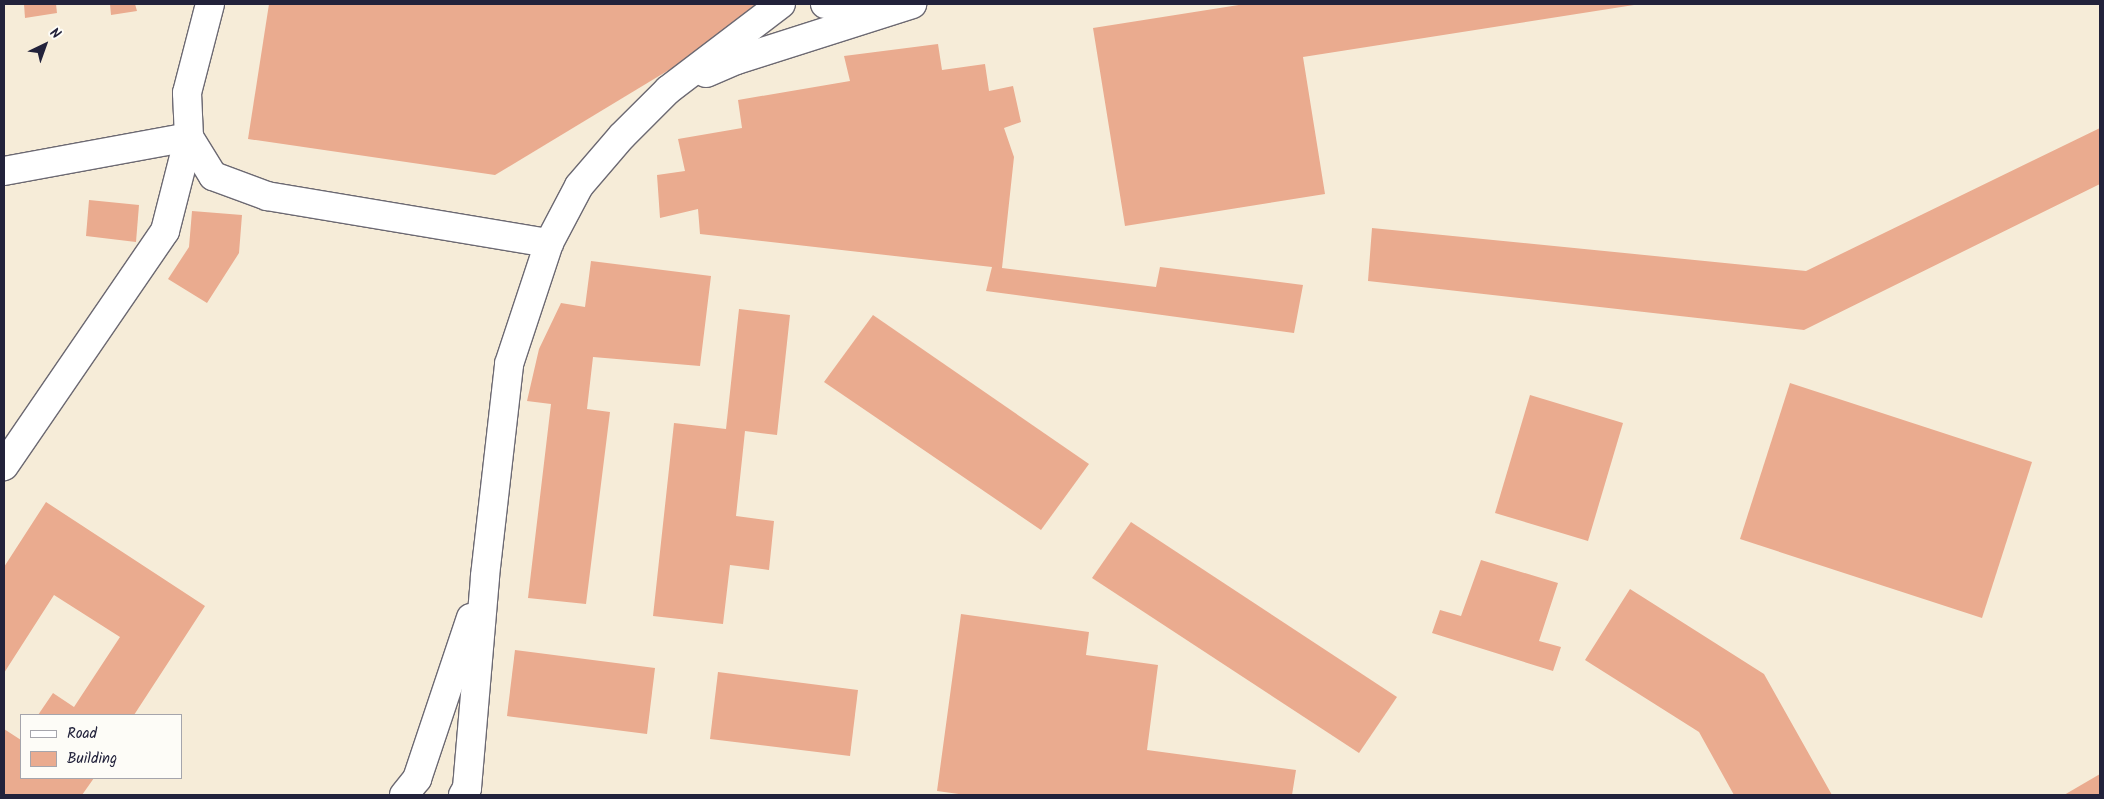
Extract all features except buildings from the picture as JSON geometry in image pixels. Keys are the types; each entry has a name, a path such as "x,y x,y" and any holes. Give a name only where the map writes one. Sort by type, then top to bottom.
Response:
{"street":[{"path":"4,466 165,232 189,137 187,93 210,4"},
{"path":"465,793 485,576 509,364 549,243 579,186 668,90 781,4"},
{"path":"825,4 850,8 883,4"},
{"path":"668,90 737,60 912,4"},
{"path":"4,171 189,137"},
{"path":"189,137 213,176 267,196 549,243"},
{"path":"404,795 417,779 485,576"}]}
